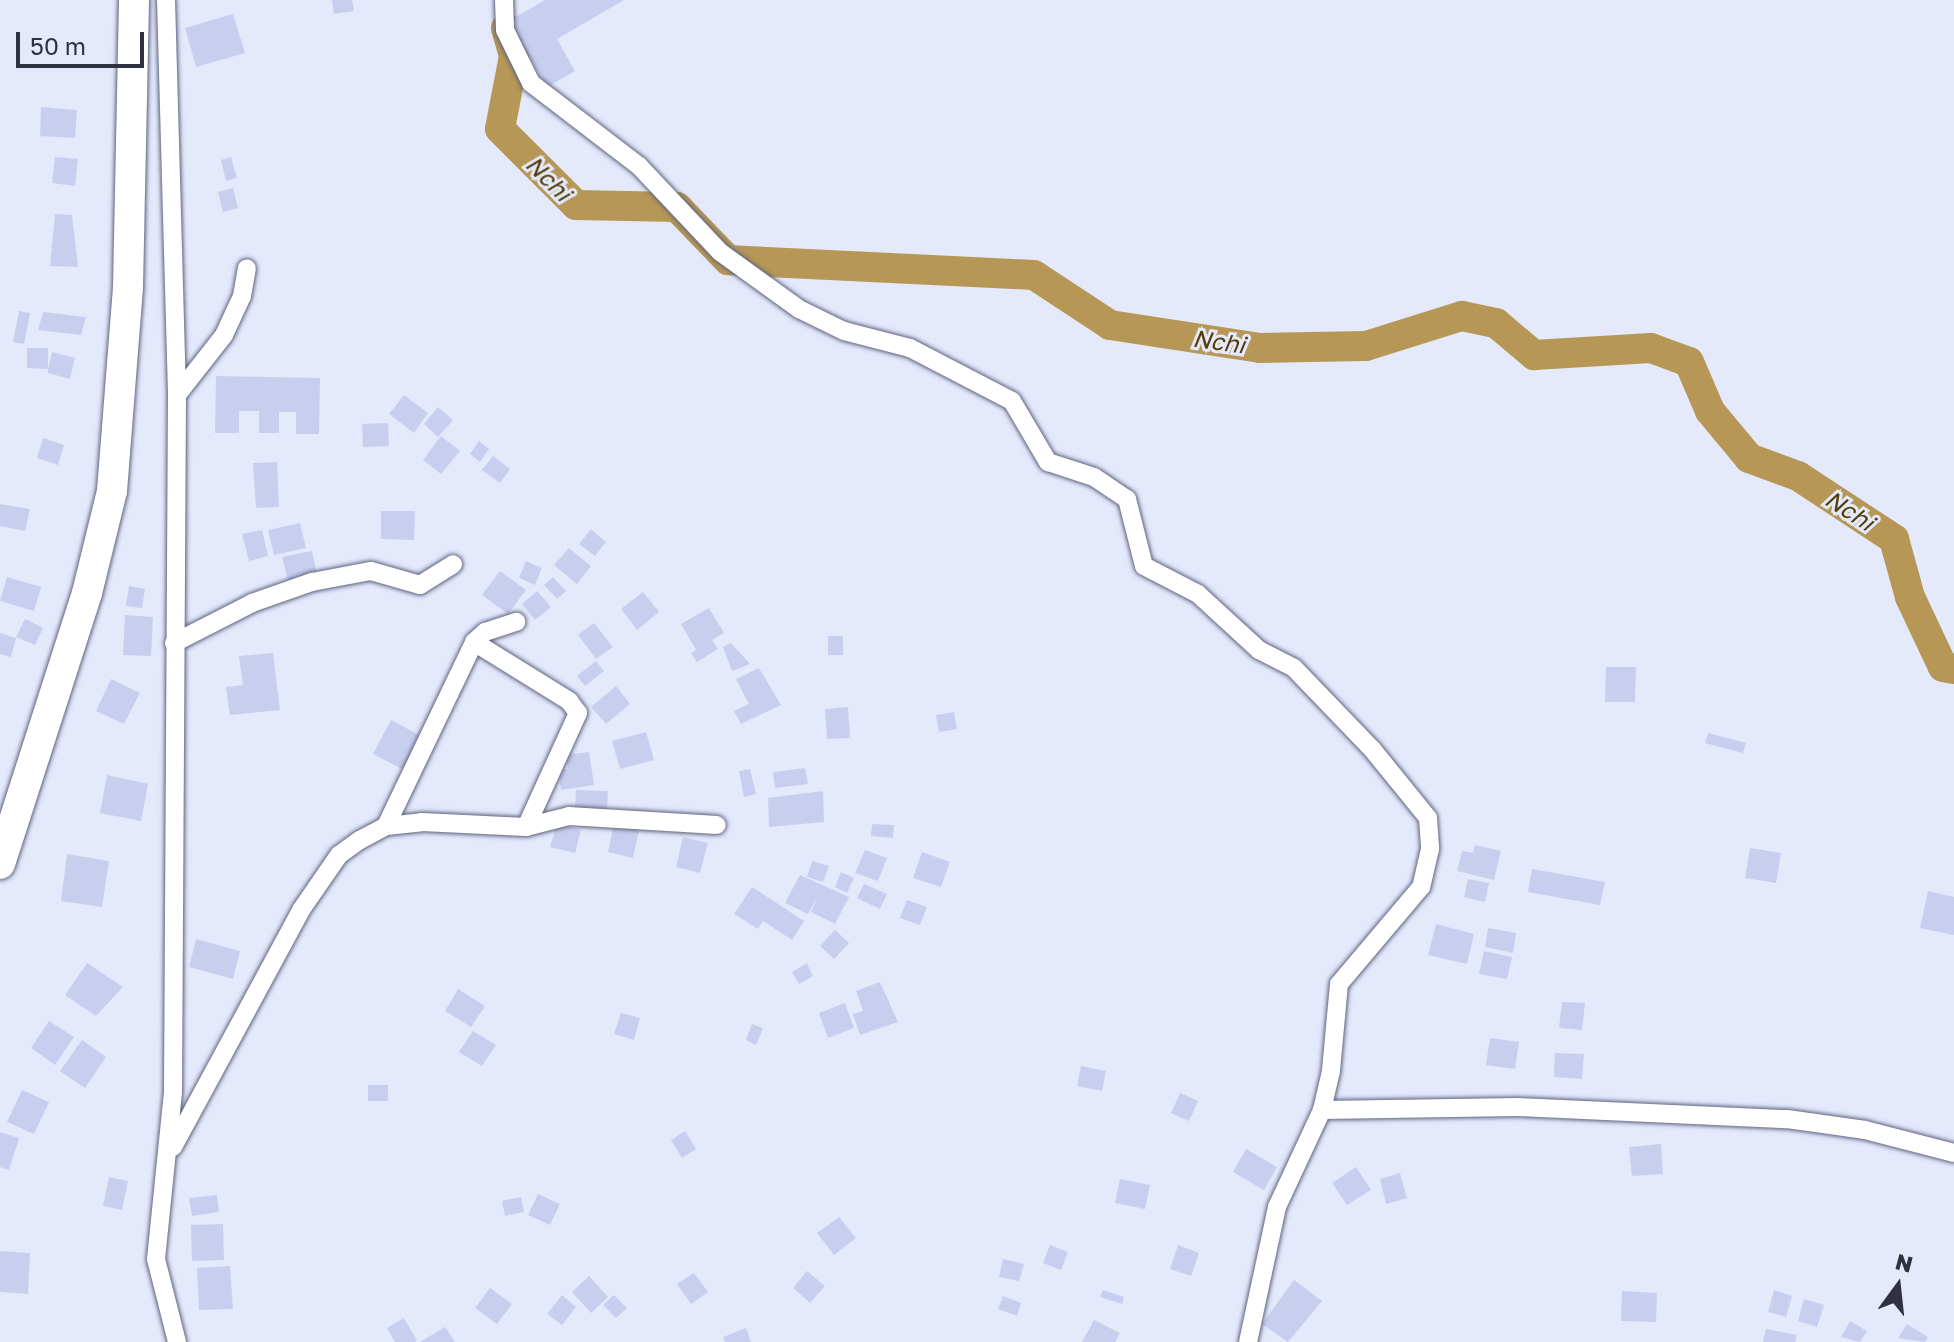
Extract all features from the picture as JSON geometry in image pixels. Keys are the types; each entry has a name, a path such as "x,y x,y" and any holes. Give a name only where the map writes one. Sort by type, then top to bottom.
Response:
{"highway":[{"path":"0,864 87,593 112,491 127,302 134,0"}],"street":[{"path":"166,0 171,33 177,395 169,1153 158,1201 156,1259 177,1342"},
{"path":"171,33 175,0"},
{"path":"504,0 505,30 531,83 639,166 720,252 799,309 844,331 910,348 1012,401 1048,462 1094,477 1127,499 1144,566 1210,602 1259,650 1294,668 1415,800 1431,829 1428,868 1409,905 1339,984 1331,1071 1322,1110 1277,1207 1248,1342"},
{"path":"177,395 224,335 242,296 247,268"},
{"path":"174,643 252,603 312,582 371,571 420,585 453,564"},
{"path":"386,826 474,642 485,632 516,622"},
{"path":"474,642 569,701 578,713 526,827"},
{"path":"169,1153 322,877 339,855 386,826 452,822 526,827 569,816 717,825"},
{"path":"1322,1110 1518,1107 1787,1119 1865,1130 1954,1153"}],"building":[{"path":"332,0 352,0 354,11 334,14"},
{"path":"545,0 624,0 557,39 575,71 547,87 509,21"},
{"path":"233,14 245,53 196,67 185,28"},
{"path":"41,107 77,110 75,138 40,136"},
{"path":"55,157 78,159 75,186 52,183"},
{"path":"231,157 237,178 226,181 221,160"},
{"path":"233,188 238,208 223,212 218,192"},
{"path":"55,214 72,215 78,267 50,266"},
{"path":"19,311 30,313 24,344 13,342"},
{"path":"43,312 86,317 81,335 38,330"},
{"path":"27,348 48,348 48,369 27,368"},
{"path":"52,352 75,358 70,379 48,373"},
{"path":"216,376 320,378 319,434 296,434 296,412 279,412 279,433 259,433 259,411 239,411 239,433 215,433"},
{"path":"404,395 428,413 414,433 389,414"},
{"path":"438,407 453,420 438,437 424,424"},
{"path":"388,423 389,446 363,447 362,424"},
{"path":"441,436 460,451 441,474 423,460"},
{"path":"43,438 64,445 58,465 37,458"},
{"path":"479,441 489,449 480,462 470,454"},
{"path":"493,456 510,469 500,483 482,470"},
{"path":"277,462 279,507 256,508 253,463"},
{"path":"0,504 30,509 25,531 0,526"},
{"path":"381,511 415,511 414,540 381,539"},
{"path":"300,523 306,548 274,555 268,530"},
{"path":"591,529 606,542 595,556 579,544"},
{"path":"262,530 268,556 249,561 242,534"},
{"path":"569,548 591,566 577,584 554,565"},
{"path":"312,551 317,574 288,580 282,557"},
{"path":"526,561 542,568 535,585 519,578"},
{"path":"500,571 526,590 508,614 482,595"},
{"path":"7,577 41,587 34,611 0,601"},
{"path":"553,577 566,591 557,599 544,585"},
{"path":"129,586 145,589 142,608 126,606"},
{"path":"537,591 551,607 535,620 522,604"},
{"path":"643,592 659,612 637,630 621,609"},
{"path":"709,608 724,633 712,640 718,649 697,662 691,653 696,650 681,624"},
{"path":"125,615 153,617 151,656 123,655"},
{"path":"25,619 43,628 35,645 16,637"},
{"path":"594,623 613,647 596,659 578,635"},
{"path":"0,633 16,638 11,657 0,654"},
{"path":"828,636 843,636 843,655 828,655"},
{"path":"731,643 750,664 732,671 723,647"},
{"path":"273,653 280,710 230,715 226,687 243,685 239,656"},
{"path":"596,661 604,671 585,686 577,676"},
{"path":"1606,667 1636,667 1635,702 1605,702"},
{"path":"759,668 781,705 741,724 734,711 749,704 736,679"},
{"path":"111,679 140,693 124,724 96,711"},
{"path":"616,686 630,704 606,724 591,707"},
{"path":"848,707 850,738 827,739 825,709"},
{"path":"954,712 957,729 939,732 936,715"},
{"path":"391,720 423,737 406,771 373,754"},
{"path":"646,732 654,760 620,769 612,741"},
{"path":"1708,733 1746,743 1743,753 1705,743"},
{"path":"589,752 594,785 561,790 558,770 568,769 566,755"},
{"path":"805,768 808,784 775,788 773,772"},
{"path":"750,769 756,794 744,797 739,771"},
{"path":"107,775 148,784 141,821 100,813"},
{"path":"576,790 608,791 607,813 575,812"},
{"path":"823,791 824,822 769,827 768,798"},
{"path":"557,824 581,830 575,853 550,847"},
{"path":"614,824 639,830 633,858 608,852"},
{"path":"872,824 894,825 893,838 871,836"},
{"path":"683,837 708,843 700,873 676,867"},
{"path":"1475,845 1501,851 1494,880 1457,871 1462,851 1473,853"},
{"path":"1750,848 1781,853 1776,883 1745,878"},
{"path":"865,850 887,858 878,881 855,873"},
{"path":"922,852 950,862 941,887 913,878"},
{"path":"67,854 109,861 102,907 61,901"},
{"path":"812,861 829,866 823,882 807,877"},
{"path":"1532,869 1605,882 1600,905 1528,892"},
{"path":"841,872 854,878 847,893 835,887"},
{"path":"800,875 849,897 835,924 811,912 817,898 808,914 785,903"},
{"path":"1468,879 1489,883 1485,902 1464,897"},
{"path":"864,884 887,894 880,909 857,898"},
{"path":"752,887 804,921 792,940 763,921 758,929 734,914"},
{"path":"1928,891 1954,897 1954,935 1920,928"},
{"path":"907,900 927,907 920,925 900,918"},
{"path":"1436,924 1474,934 1467,964 1428,955"},
{"path":"1488,928 1516,933 1513,953 1485,947"},
{"path":"835,930 849,943 834,959 820,946"},
{"path":"196,939 240,951 233,979 189,967"},
{"path":"1484,951 1512,957 1507,979 1479,974"},
{"path":"87,963 123,987 96,1016 65,995"},
{"path":"807,963 813,976 799,984 792,972"},
{"path":"880,982 898,1022 860,1035 853,1014 863,1011 856,991"},
{"path":"458,989 485,1006 471,1027 445,1011"},
{"path":"1562,1002 1585,1003 1582,1030 1559,1028"},
{"path":"845,1003 854,1028 828,1038 819,1013"},
{"path":"621,1013 640,1018 634,1040 614,1034"},
{"path":"49,1021 74,1037 55,1065 31,1048"},
{"path":"752,1024 763,1028 756,1045 746,1040"},
{"path":"473,1031 496,1045 482,1066 459,1052"},
{"path":"1490,1038 1519,1042 1515,1069 1486,1065"},
{"path":"82,1040 106,1057 85,1088 60,1071"},
{"path":"1555,1053 1584,1054 1582,1079 1554,1077"},
{"path":"1081,1066 1106,1071 1102,1091 1077,1086"},
{"path":"368,1085 388,1085 388,1101 368,1101"},
{"path":"22,1090 49,1102 34,1134 7,1122"},
{"path":"1180,1093 1198,1101 1189,1121 1171,1113"},
{"path":"685,1131 696,1149 682,1158 671,1140"},
{"path":"0,1132 19,1138 9,1170 0,1167"},
{"path":"1661,1144 1663,1174 1632,1176 1629,1147"},
{"path":"1246,1149 1277,1167 1264,1190 1233,1172"},
{"path":"1356,1167 1371,1190 1347,1205 1332,1183"},
{"path":"1400,1173 1407,1198 1386,1204 1380,1179"},
{"path":"109,1177 128,1181 122,1210 103,1206"},
{"path":"1120,1179 1150,1185 1145,1209 1115,1203"},
{"path":"538,1194 560,1204 550,1225 528,1215"},
{"path":"217,1195 219,1212 192,1216 189,1198"},
{"path":"521,1197 524,1212 505,1216 502,1201"},
{"path":"839,1217 856,1238 834,1255 817,1233"},
{"path":"223,1224 224,1260 192,1261 191,1225"},
{"path":"1050,1245 1068,1252 1061,1270 1043,1263"},
{"path":"1178,1245 1199,1253 1191,1276 1170,1269"},
{"path":"0,1251 30,1253 28,1294 0,1292"},
{"path":"1003,1259 1024,1264 1019,1281 999,1277"},
{"path":"230,1266 233,1309 199,1310 197,1268"},
{"path":"807,1271 825,1286 810,1303 793,1288"},
{"path":"694,1273 708,1292 691,1304 677,1284"},
{"path":"589,1276 608,1297 591,1313 572,1292"},
{"path":"1294,1280 1322,1301 1288,1342 1262,1324"},
{"path":"490,1288 512,1304 497,1324 475,1308"},
{"path":"1103,1290 1124,1297 1122,1304 1100,1297"},
{"path":"1774,1290 1792,1296 1786,1317 1768,1312"},
{"path":"1622,1291 1657,1293 1656,1322 1621,1321"},
{"path":"562,1295 576,1307 562,1325 547,1314"},
{"path":"614,1295 627,1308 616,1318 603,1305"},
{"path":"1003,1296 1021,1303 1017,1316 998,1309"},
{"path":"1804,1299 1824,1305 1817,1327 1798,1321"},
{"path":"404,1318 417,1341 395,1342 387,1328"},
{"path":"1094,1320 1120,1333 1115,1342 1082,1342"},
{"path":"1850,1321 1867,1331 1860,1342 1841,1337"},
{"path":"1907,1324 1928,1337 1925,1342 1898,1338"},
{"path":"445,1327 455,1342 420,1342"},
{"path":"746,1328 751,1342 725,1342 723,1337"},
{"path":"1766,1329 1797,1335 1795,1342 1763,1342"}],"waterway":[{"name":"Nchi","path":"506,28 514,56 500,129 576,205 677,207 728,260 1034,275 1110,325 1260,348 1366,346 1462,316 1496,323 1534,355 1651,348 1689,362 1710,411 1749,458 1798,476 1894,539 1910,597 1943,667 1954,669"}]}
